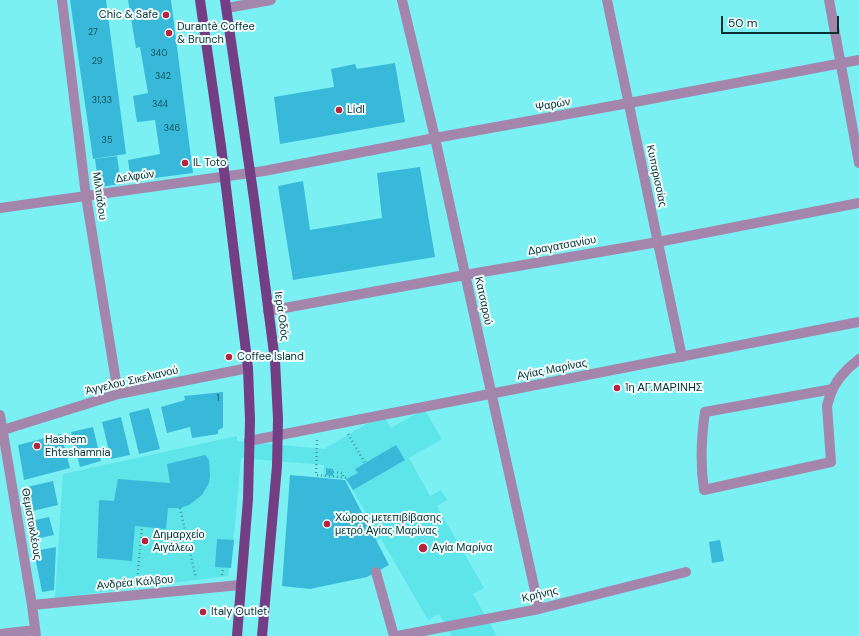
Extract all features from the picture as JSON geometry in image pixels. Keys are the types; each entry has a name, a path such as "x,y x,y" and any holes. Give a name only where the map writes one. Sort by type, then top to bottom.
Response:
{"main road":[{"path":"200,0 225,177 248,368 250,407 247,506 237,636"},
{"name":"Ιερά Οδός","path":"226,4 275,361 278,435 277,466 262,636"}],"street":[{"name":"Μιλτιάδου","path":"62,0 86,196 118,394"},
{"path":"226,4 271,0"},
{"name":"Κατσαρού","path":"402,0 435,138 539,609"},
{"name":"Κυπαρισσίας","path":"607,0 682,357"},
{"path":"829,0 859,163"},
{"name":"Ψαρών","path":"250,173 435,138 629,104 859,60"},
{"name":"Δελφών","path":"0,208 250,173"},
{"name":"Δραγατσανίου","path":"268,311 658,242 859,203"},
{"name":"Αγίας Μαρίνας","path":"249,441 859,322"},
{"path":"833,389 705,412 701,452 704,490 831,462 827,406 833,389 844,372 859,359"},
{"name":"Άγγελου Σικελιανού","path":"1,430 118,394 248,368"},
{"name":"Θεμιστοκλέους","path":"0,415 1,430 36,633"},
{"path":"376,572 394,636"},
{"name":"Κρήνης","path":"397,636 539,609 686,572"},
{"name":"Ανδρέα Κάλβου","path":"32,605 240,585"},
{"path":"0,634 36,633"}],"path":[{"path":"342,423 365,463"},
{"path":"318,427 316,476 348,478"},
{"path":"329,472 343,473 343,478"},
{"path":"180,508 199,589"},
{"path":"136,595 142,527"}],"shaded area":[{"path":"424,409 442,439 409,458 430,496 441,490 447,500 437,506 484,588 473,594 497,636 452,636 439,614 428,620 381,539 371,544 365,534 375,528 346,479 323,477 324,465 241,458 231,568 229,568 228,576 55,598 63,474 237,436 237,441 324,449 383,414 391,428"}],"building":[{"path":"70,0 106,0 126,154 93,159"},
{"path":"128,0 171,0 193,173 131,181 128,160 160,154 155,120 137,122 133,96 148,93 140,47 136,48"},
{"name":"Lidl","path":"395,63 405,122 280,144 274,97 334,87 331,69 355,64 357,69"},
{"path":"117,156 121,184 99,187 95,159"},
{"path":"420,167 435,257 293,280 278,186 303,181 310,230 382,218 377,173"},
{"path":"223,392 223,428 218,430 218,434 192,438 190,427 167,433 161,407 185,400 184,396"},
{"path":"149,408 160,449 139,454 129,413"},
{"path":"121,417 130,455 111,459 102,422"},
{"path":"93,427 101,461 80,467 71,432"},
{"path":"61,434 70,468 24,480 18,445"},
{"path":"396,445 405,460 353,490 346,479 358,473 355,469"},
{"path":"205,455 209,460 210,476 209,483 202,495 189,505 180,508 168,508 166,529 135,526 132,561 97,558 99,500 114,501 118,479 170,483 167,464"},
{"path":"326,468 333,469 333,476 326,475"},
{"name":"Χώρος μετεπιβίβασης μετρό Αγίας Μαρίνας","path":"290,475 345,480 389,565 367,577 310,589 282,586"},
{"path":"53,481 58,505 28,512 23,488"},
{"path":"49,517 54,535 35,539 31,521"},
{"path":"217,539 234,540 231,568 215,567"},
{"path":"720,540 724,561 712,563 709,542"},
{"path":"56,547 54,590 42,592 34,551"}],"place":[{"name":"Chic & Safe","path":"166,15"},
{"name":"Durantè Coffee & Brunch","path":"169,33"},
{"name":"Lidl","path":"339,110"},
{"name":"IL Toto","path":"185,163"},
{"name":"Coffee Island","path":"229,357"},
{"name":"1η ΑΓ.ΜΑΡΙΝΗΣ","path":"617,388"},
{"name":"Hashem Ehteshamnia","path":"37,446"},
{"name":"Χώρος μετεπιβίβασης μετρό Αγίας Μαρίνας","path":"327,524"},
{"name":"Δημαρχείο Αιγάλεω","path":"145,541"},
{"name":"Αγία Μαρίνα","path":"423,548"},
{"name":"Italy Outlet","path":"203,612"}]}
